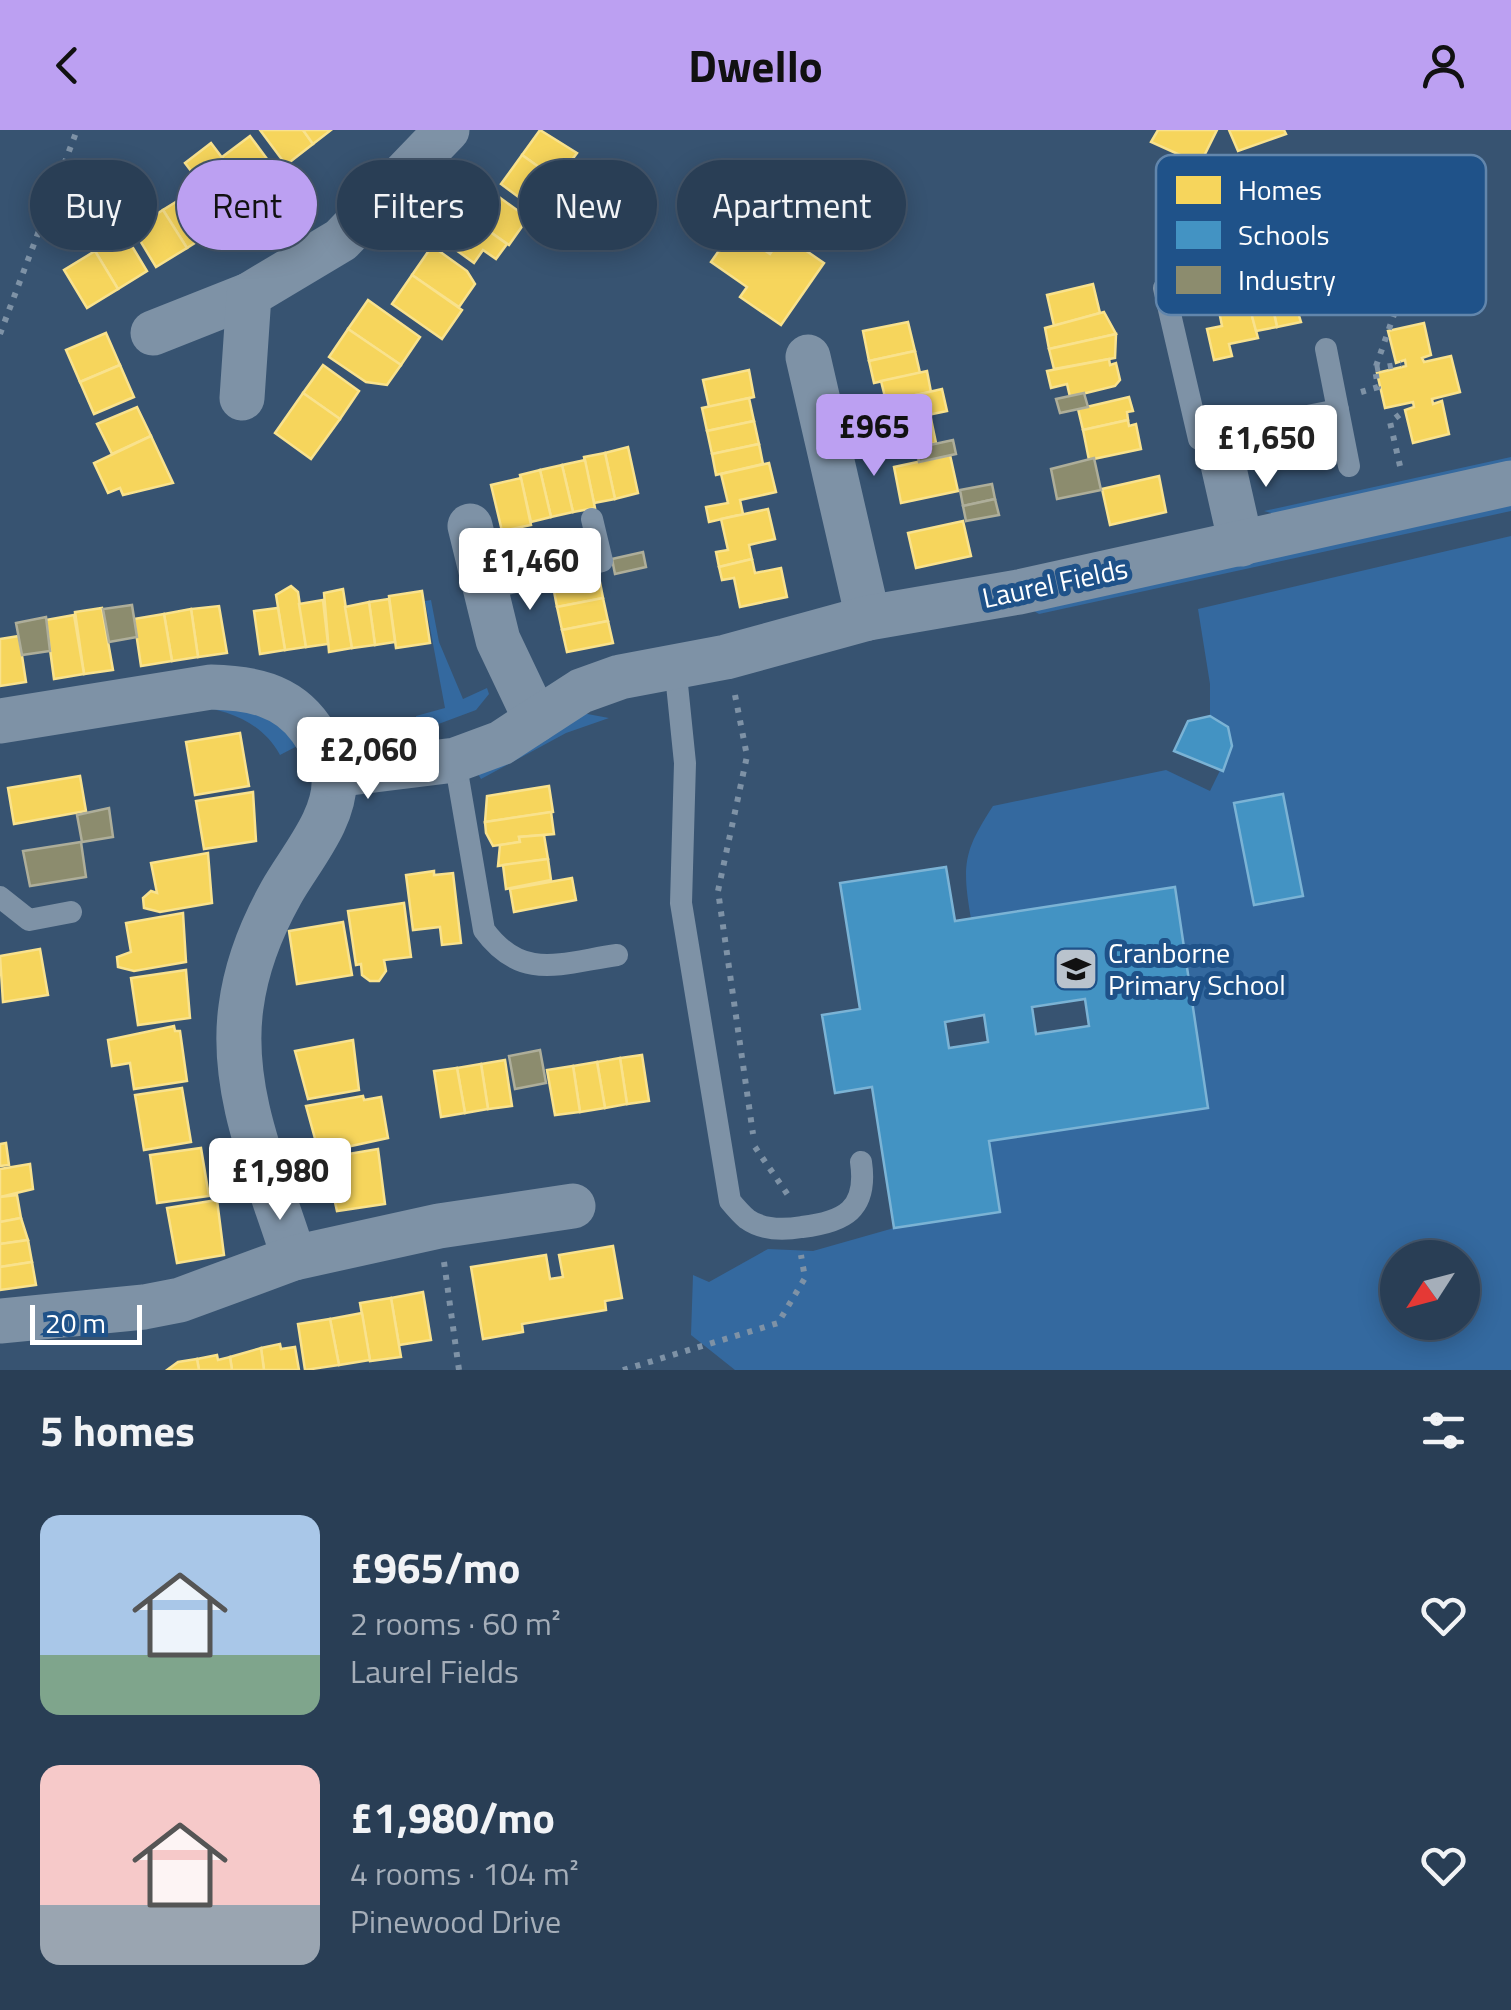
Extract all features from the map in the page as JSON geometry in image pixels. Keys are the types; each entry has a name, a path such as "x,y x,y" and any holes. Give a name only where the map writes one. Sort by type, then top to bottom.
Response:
{"street":[{"path":"153,334 249,295 341,240 447,130"},
{"path":"242,398 249,295"},
{"path":"808,357 868,618"},
{"path":"1220,451 1240,544"},
{"name":"Laurel Fields","path":"334,775 455,760 500,743 581,692 675,665 726,657 868,618 1019,592 1511,483"},
{"path":"470,526 498,640 536,720"},
{"path":"0,721 211,687 247,688 269,694 305,721 334,775 330,806 262,934 241,1006 238,1051 244,1096 294,1258"},
{"path":"0,1321 180,1300 294,1258 439,1226 573,1206"}],"lane":[{"path":"1170,315 1199,439 1220,451 1256,440 1277,422 1337,404"},
{"path":"1326,348 1350,466"},
{"path":"486,589 602,561 592,519"},
{"path":"675,665 685,763 681,903 730,1201 749,1221 778,1230 836,1222 856,1205 864,1184 861,1162"},
{"path":"455,760 484,930 496,946 533,967 617,954"},
{"path":"0,897 29,920 71,912"}],"path":[{"path":"0,334 77,130"},
{"path":"1337,404 1378,387 1375,369 1394,315"},
{"path":"1375,369 1401,364"},
{"path":"1402,477 1390,422 1403,412"},
{"path":"439,1226 460,1370"}],"shaded area":[{"path":"1511,457 1511,464 1275,514 1264,511"},
{"path":"1511,502 1511,511 1039,614 1034,611"},
{"path":"1511,536 1511,1370 735,1370 691,1335 693,1275 709,1282 768,1249 813,1251 894,1228 989,1141 1208,1107 1174,888 971,919 966,872 970,848 993,806 1166,770 1210,791 1232,746 1228,727 1210,716 1210,684 1198,609","holes":["1282,794 1302,896 1254,905 1234,803"]},
{"path":"431,600 439,642 463,699 487,688 489,694 476,710 417,732 416,716 445,708 425,601"},
{"path":"255,704 303,743 280,755 254,726 193,705"},
{"path":"582,713 609,718 566,733 481,779 478,774"}],"building: Homes":[{"path":"260,130 303,130 313,144 292,160 282,160"},
{"path":"303,130 331,130 313,144"},
{"path":"540,130 577,153 572,160 529,160 522,155"},
{"path":"1158,130 1217,130 1204,155 1180,155 1151,142"},
{"path":"1229,130 1284,130 1286,134 1238,151"},
{"path":"250,136 268,160 224,160 222,157"},
{"path":"211,143 224,160 189,160"},
{"path":"522,155 529,160 519,160 519,197 501,184"},
{"path":"499,197 519,211 519,231 509,245 499,238"},
{"path":"177,201 177,232 163,210"},
{"path":"163,210 177,232 177,250 184,250 156,267 146,250 157,250 157,214"},
{"path":"499,238 507,244 496,259 483,250 499,250"},
{"path":"134,250 147,271 118,289 95,251"},
{"path":"429,250 438,250 467,271 475,284 459,307 412,275"},
{"path":"456,250 483,250 474,263"},
{"path":"719,250 764,250 770,254 773,250 805,250 824,263 781,325 740,297 747,287 711,262"},
{"path":"95,251 118,289 87,308 64,270"},
{"path":"412,275 462,310 442,339 392,304"},
{"path":"1093,284 1100,313 1054,326 1047,295"},
{"path":"368,300 420,337 401,365 348,329"},
{"path":"1104,312 1116,334 1049,349 1045,328"},
{"path":"1220,315 1252,315 1258,338 1229,344 1232,356 1214,360 1207,329 1222,326"},
{"path":"1252,315 1274,315 1277,327 1256,331"},
{"path":"1275,315 1299,315 1301,322 1277,327"},
{"path":"908,322 915,351 869,361 863,331"},
{"path":"1424,323 1431,355 1422,358 1424,362 1451,356 1460,392 1432,399 1433,404 1442,401 1449,434 1413,443 1405,410 1414,407 1413,402 1385,408 1377,373 1406,366 1405,360 1396,363 1388,331"},
{"path":"348,329 401,365 387,385 366,382 329,357"},
{"path":"106,333 120,365 80,382 66,350"},
{"path":"1116,334 1115,358 1054,369 1049,349"},
{"path":"915,351 920,373 874,383 869,361"},
{"path":"1109,359 1110,365 1116,363 1120,380 1115,386 1070,397 1067,384 1051,388 1047,371"},
{"path":"120,365 134,397 94,414 80,382"},
{"path":"323,365 359,391 340,419 303,393"},
{"path":"749,370 754,397 709,407 703,380"},
{"path":"927,371 931,392 886,401 881,381"},
{"path":"942,389 947,411 884,424 880,403"},
{"path":"303,393 340,419 311,459 275,433"},
{"path":"1129,397 1133,411 1127,412 1128,420 1083,430 1078,409"},
{"path":"749,398 754,421 707,431 702,408"},
{"path":"137,407 151,436 112,454 97,424"},
{"path":"930,414 936,443 891,453 884,424"},
{"path":"1128,420 1129,426 1136,424 1141,449 1089,460 1083,430"},
{"path":"754,421 759,444 712,454 707,431"},
{"path":"151,436 173,483 123,495 120,488 108,493 94,463"},
{"path":"759,444 763,464 716,475 712,454"},
{"path":"628,447 638,493 615,499 605,453"},
{"path":"605,453 615,499 594,503 584,457"},
{"path":"950,455 958,491 901,503 894,467"},
{"path":"585,460 595,508 573,512 562,465"},
{"path":"769,463 776,492 740,500 743,514 709,522 706,507 728,503 721,474"},
{"path":"562,465 573,512 551,517 540,470"},
{"path":"540,470 551,517 531,522 520,475"},
{"path":"1159,476 1166,512 1110,525 1102,489"},
{"path":"521,478 531,525 502,531 491,485"},
{"path":"768,509 775,539 749,545 752,559 719,567 716,552 728,550 721,519"},
{"path":"963,521 971,556 916,568 908,533"},
{"path":"752,559 755,573 781,568 787,597 740,607 734,578 722,580 719,567"},
{"path":"599,577 603,598 557,607 553,586"},
{"path":"291,586 298,592 306,647 285,650 276,595"},
{"path":"343,589 352,648 329,652 324,593"},
{"path":"422,591 430,643 396,648 389,596"},
{"path":"603,598 608,621 562,630 557,607"},
{"path":"389,599 395,642 375,645 369,602"},
{"path":"323,600 328,644 306,647 299,604"},
{"path":"369,602 375,645 352,648 345,607"},
{"path":"219,606 227,653 198,657 191,609"},
{"path":"102,608 113,670 84,674 75,612"},
{"path":"278,608 285,650 260,654 254,611"},
{"path":"191,609 198,657 172,661 164,614"},
{"path":"164,614 172,661 141,666 134,619"},
{"path":"74,615 84,674 54,679 46,620"},
{"path":"608,621 613,643 567,652 562,630"},
{"path":"19,636 26,682 0,686 0,639"},
{"path":"240,733 249,786 195,795 186,742"},
{"path":"80,776 86,811 14,824 8,788"},
{"path":"549,786 553,812 485,822 487,796"},
{"path":"253,792 256,841 204,849 196,801"},
{"path":"551,812 554,834 519,837 520,842 493,846 486,833 485,822"},
{"path":"544,835 548,859 498,866 500,845 520,842 519,837"},
{"path":"208,853 212,903 160,912 144,908 143,898 151,891 157,893 151,863"},
{"path":"548,859 551,880 506,889 503,865"},
{"path":"434,871 434,875 453,873 461,943 442,945 440,927 413,930 406,875"},
{"path":"572,878 576,900 514,912 510,889"},
{"path":"404,903 411,957 384,960 386,971 379,981 370,981 362,975 361,964 356,965 348,911"},
{"path":"183,913 186,962 134,971 118,967 117,957 131,952 126,923"},
{"path":"343,922 352,975 297,984 289,931"},
{"path":"40,949 48,995 3,1002 0,956"},
{"path":"186,970 190,1018 138,1025 131,978"},
{"path":"174,1026 175,1031 180,1031 187,1081 134,1089 130,1063 112,1066 108,1040"},
{"path":"353,1040 359,1090 308,1099 295,1051"},
{"path":"642,1055 649,1101 627,1104 620,1058"},
{"path":"620,1058 627,1104 605,1108 597,1062"},
{"path":"505,1060 512,1106 488,1109 481,1064"},
{"path":"597,1062 605,1108 580,1112 573,1066"},
{"path":"481,1064 488,1109 465,1113 457,1068"},
{"path":"573,1066 580,1112 555,1115 547,1070"},
{"path":"457,1068 465,1113 441,1117 434,1071"},
{"path":"182,1088 191,1142 144,1150 135,1095"},
{"path":"363,1096 364,1100 381,1097 388,1138 319,1153 306,1106"},
{"path":"6,1143 9,1165 0,1166 0,1144"},
{"path":"201,1148 209,1196 157,1203 150,1155"},
{"path":"378,1149 385,1204 337,1211 325,1158"},
{"path":"30,1164 33,1189 0,1197 0,1169"},
{"path":"17,1195 21,1218 0,1222 0,1197"},
{"path":"217,1200 224,1255 177,1263 167,1208"},
{"path":"21,1218 28,1240 0,1244 0,1222"},
{"path":"28,1240 32,1262 0,1267 0,1244"},
{"path":"613,1246 622,1298 605,1301 606,1310 522,1324 523,1332 483,1339 471,1267 546,1255 550,1279 563,1277 559,1255"},
{"path":"32,1262 36,1285 0,1290 0,1267"},
{"path":"423,1292 431,1340 399,1345 391,1298"},
{"path":"391,1298 401,1357 370,1361 360,1303"},
{"path":"362,1313 370,1360 339,1365 330,1319"},
{"path":"330,1319 339,1365 305,1370 298,1324"},
{"path":"280,1344 281,1349 295,1347 299,1370 264,1370 261,1348"},
{"path":"261,1348 264,1370 232,1370 230,1357"},
{"path":"217,1355 218,1360 230,1357 232,1370 199,1370 197,1359"},
{"path":"197,1359 199,1370 167,1370 178,1362"}],"building: Schools":[{"path":"1210,716 1228,727 1232,746 1223,771 1174,751 1188,721"},
{"path":"1283,794 1303,896 1254,905 1234,803"},
{"path":"946,867 955,921 1175,887 1208,1108 989,1141 1000,1212 894,1228 872,1087 835,1093 822,1015 860,1009 840,883","holes":["1085,999 1089,1026 1036,1034 1032,1007","984,1015 988,1042 949,1048 945,1022"]}],"building: Industry":[{"path":"1084,393 1088,407 1060,413 1056,399"},
{"path":"953,440 956,454 919,462 916,448"},
{"path":"1094,458 1101,490 1057,499 1051,469"},
{"path":"992,484 995,499 963,506 960,490"},
{"path":"995,499 999,515 966,521 963,506"},
{"path":"643,552 646,567 615,574 612,559"},
{"path":"132,605 137,637 109,642 103,609"},
{"path":"46,617 50,651 22,655 16,623"},
{"path":"109,808 113,837 82,842 77,815"},
{"path":"81,842 86,877 30,886 23,851"},
{"path":"540,1050 546,1083 515,1089 509,1056"}],"place":[{"name":"Cranborne Primary School","path":"1076,969"}]}
